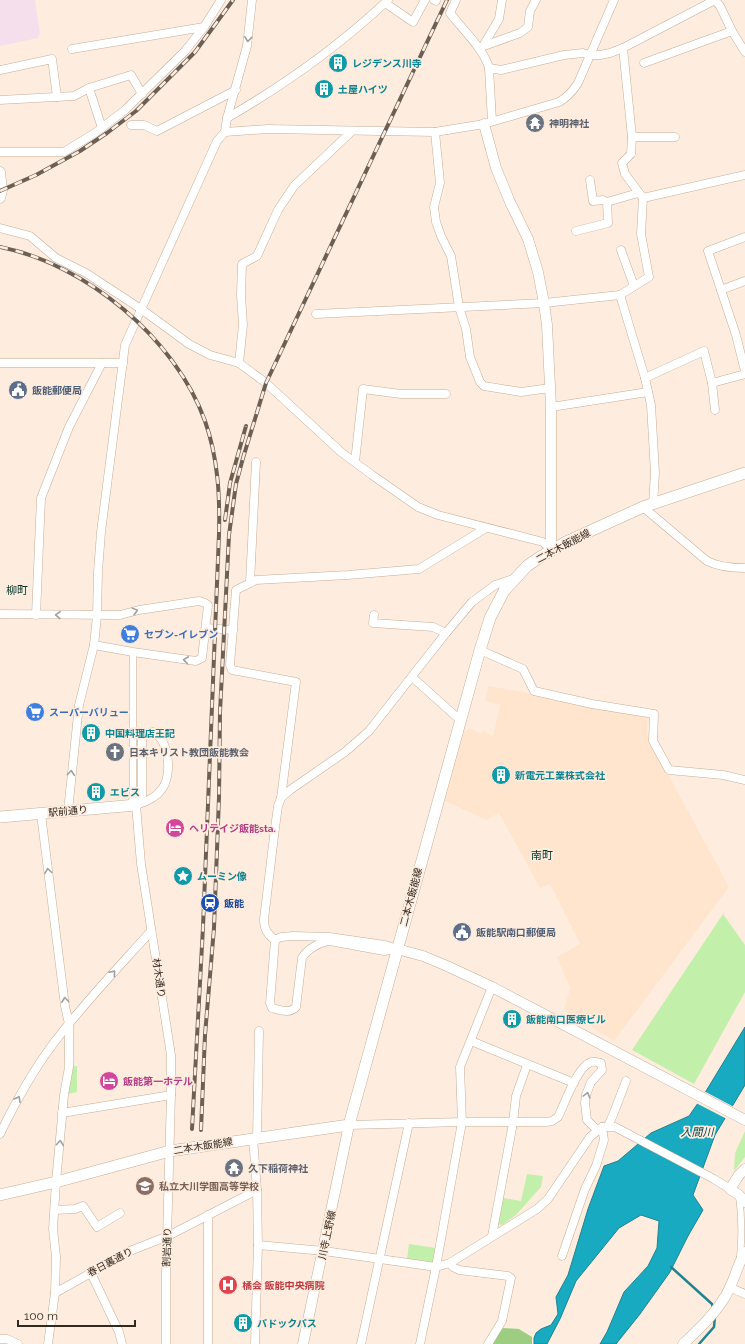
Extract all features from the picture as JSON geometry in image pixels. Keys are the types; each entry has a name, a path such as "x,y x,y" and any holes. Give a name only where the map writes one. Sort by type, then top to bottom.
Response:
{"main road":[{"name":"二本木飯能線","path":"0,1195 56,1182 170,1151 349,1125 480,650 490,618 504,591 527,566 551,550 648,506 745,473"},
{"name":"駅前通り","path":"0,817 134,805"}],"street":[{"path":"0,152 64,152 102,128 125,110 185,51 204,27 221,0"},
{"path":"68,812 79,704 94,645 97,616 101,532 125,345 217,141 225,132 227,118 247,46 252,0"},
{"path":"227,118 301,72 356,30 386,2 413,22 425,0"},
{"path":"456,0 450,13 481,47 489,68 488,122 496,168 510,202 528,239 538,272 544,303 547,325 551,408 551,550"},
{"path":"481,47 499,19 502,0"},
{"path":"481,47 520,33 528,27 530,11 536,0"},
{"path":"225,132 268,129 435,132 488,122 559,102 567,98 578,83 614,0"},
{"path":"489,68 501,70 564,55 610,53 623,48 715,0 720,6 732,31 745,52"},
{"path":"72,49 204,27"},
{"path":"644,63 732,31"},
{"path":"316,314 544,303 620,295 649,277 641,234 640,196 625,174 622,163 631,154 632,137 623,48"},
{"path":"0,70 52,59 57,97"},
{"path":"0,100 74,96 89,88 132,75 142,94"},
{"path":"89,88 102,128"},
{"path":"131,125 144,125 157,131 236,90"},
{"path":"239,363 243,325 241,295 242,264 257,256 278,210 294,186 352,131"},
{"path":"435,132 440,183 434,207 436,222 451,256 459,307 466,329 470,357 482,385 521,392 550,388"},
{"path":"632,137 675,137"},
{"path":"590,180 593,201 603,200 606,202 745,175"},
{"path":"0,177 2,190 0,198"},
{"path":"576,231 608,223 606,202"},
{"path":"0,228 30,236 56,258 86,274 141,309 189,344 210,355 239,363 266,383 341,452 418,507 438,515 543,542 551,550"},
{"path":"712,383 745,372 736,335 708,251 745,237"},
{"path":"621,250 634,286"},
{"path":"721,290 745,281"},
{"path":"620,295 645,378 651,405 655,473 648,506 706,561 728,568 745,568"},
{"path":"645,378 704,351 712,383 715,410"},
{"path":"0,363 123,363"},
{"path":"36,615 41,498 69,427 102,363"},
{"path":"355,462 363,389 401,394 446,394"},
{"path":"551,408 648,392"},
{"path":"250,583 256,462"},
{"path":"275,940 266,933 264,919 275,828 278,806 281,798 296,682 232,670 230,665 236,590 256,580 348,575 419,569 486,528"},
{"path":"281,798 349,748 369,731 472,602 495,585 514,579"},
{"path":"0,614 97,616 120,615 139,610 199,601 208,605 202,658 196,661 94,645"},
{"path":"374,615 373,623 433,627 446,633"},
{"path":"206,628 233,630"},
{"path":"480,650 523,670 534,691 592,704 654,714 653,741 669,770 723,775 745,780"},
{"path":"133,652 134,805"},
{"path":"412,677 460,720"},
{"path":"142,732 154,732 162,739 165,746 167,779 159,793 148,801 134,805 142,795 142,732"},
{"name":"材木通り","path":"134,805 141,864 171,1055 170,1151"},
{"path":"41,814 69,1024 69,1066 62,1113 53,1229 56,1257 55,1293 48,1344"},
{"path":"0,1134 10,1113 36,1070 69,1024 151,931"},
{"path":"275,940 281,937 317,936 385,945 424,956 492,988 745,1120"},
{"path":"275,940 270,1006 272,1008 288,1012 296,1007 302,958 304,954 313,947 330,941 384,951 397,949"},
{"path":"420,1344 436,1267 462,1122 460,1067 492,988"},
{"path":"255,1344 258,1245 255,1138 259,1031"},
{"path":"471,1041 574,1083"},
{"path":"349,1125 462,1122 513,1123 552,1121 558,1117 574,1083 585,1066 596,1061 601,1063 602,1070 591,1082 585,1103 586,1118 714,1178 742,1198 742,1236 739,1263"},
{"path":"492,1236 513,1123 516,1096 527,1065"},
{"path":"258,1245 324,1251 436,1267 450,1262 537,1209 548,1199 590,1136 605,1127 613,1115 626,1082"},
{"path":"62,1113 171,1095"},
{"path":"361,1344 408,1123"},
{"name":"川寺上野線","path":"303,1344 324,1251 349,1125"},
{"path":"562,1256 585,1189 596,1166 604,1140 605,1127"},
{"name":"割岩通り","path":"166,1344 166,1274 170,1151"},
{"path":"730,1189 745,1169"},
{"name":"春日裏通り","path":"55,1293 130,1251 168,1236 257,1190"},
{"path":"55,1210 75,1209 83,1206 97,1227 120,1213"},
{"path":"208,1215 208,1344"},
{"path":"683,1344 724,1300 745,1252"},
{"path":"450,1262 453,1267 459,1270 508,1276 511,1278 502,1321 488,1344"},
{"path":"91,1273 119,1332 122,1344"},
{"path":"729,1288 745,1294"},
{"path":"4,1341 18,1344"}],"shaded area":[{"path":"0,0 35,0 40,34 38,38 0,46"},
{"path":"488,686 647,713 647,735 729,887 614,1041 564,1010 570,988 557,957 580,944 550,884 540,888 499,813 486,820 445,801 464,731 470,728 481,734 483,730 493,737 500,705 485,701"}],"green space":[{"path":"723,914 745,945 745,992 694,1084 632,1050"},
{"path":"77,1066 77,1092 64,1095 69,1067"},
{"path":"745,1131 745,1157 734,1171 735,1153"},
{"path":"527,1174 543,1176 541,1187 516,1215 502,1225 496,1224 503,1198 521,1201"},
{"path":"409,1244 436,1248 434,1262 407,1259"},
{"path":"503,1328 519,1329 532,1337 532,1344 491,1344"}],"water":[{"name":"入間川","path":"745,1027 745,1085 715,1135 693,1195 703,1210 670,1272 640,1314 616,1344 600,1344 607,1332 624,1292 648,1266 657,1248 659,1221 641,1215 619,1228 576,1281 560,1319 547,1344 534,1344 536,1333 551,1325 558,1314 556,1297 568,1275 588,1209 604,1166 618,1161 651,1133 689,1116"}],"pier":[{"path":"704,1091 734,1107 727,1119 696,1103"}],"waterway":[{"path":"671,1267 712,1304 713,1308"},
{"path":"699,1344 714,1327 715,1316"}],"railway":[{"path":"0,191 36,175 80,151 136,111 195,52 233,0"},
{"path":"201,1130 205,1035 214,928 219,797 220,712 229,535 236,484 266,383 447,0"},
{"path":"0,247 32,256 64,270 95,288 124,309 150,334 172,361 191,390 205,421 213,449 219,505 219,534 203,927 192,1129"},
{"path":"225,520 230,483 246,426"}],"place":[{"name":"レジデンス川寺","path":"338,63"},
{"name":"土屋ハイツ","path":"324,89"},
{"name":"神明神社","path":"535,123"},
{"name":"飯能郵便局","path":"18,390"},
{"name":"セブン-イレブン","path":"130,634"},
{"name":"スーパーバリュー","path":"35,712"},
{"name":"中国料理店王記","path":"91,733"},
{"name":"日本キリスト教団飯能教会","path":"115,752"},
{"name":"新電元工業株式会社","path":"501,775"},
{"name":"エビス","path":"96,792"},
{"name":"ヘリテイジ飯能sta.","path":"175,828"},
{"name":"ムーミン像","path":"183,876"},
{"name":"飯能","path":"210,903"},
{"name":"飯能駅南口郵便局","path":"462,932"},
{"name":"飯能南口医療ビル","path":"512,1019"},
{"name":"飯能第一ホテル","path":"109,1081"},
{"name":"久下稲荷神社","path":"234,1168"},
{"name":"私立大川学園高等学校","path":"145,1186"},
{"name":"橘会 飯能中央病院","path":"228,1285"},
{"name":"パドックパス","path":"243,1323"}],"district":[{"name":"柳町","path":"17,590"},
{"name":"南町","path":"542,855"}]}
